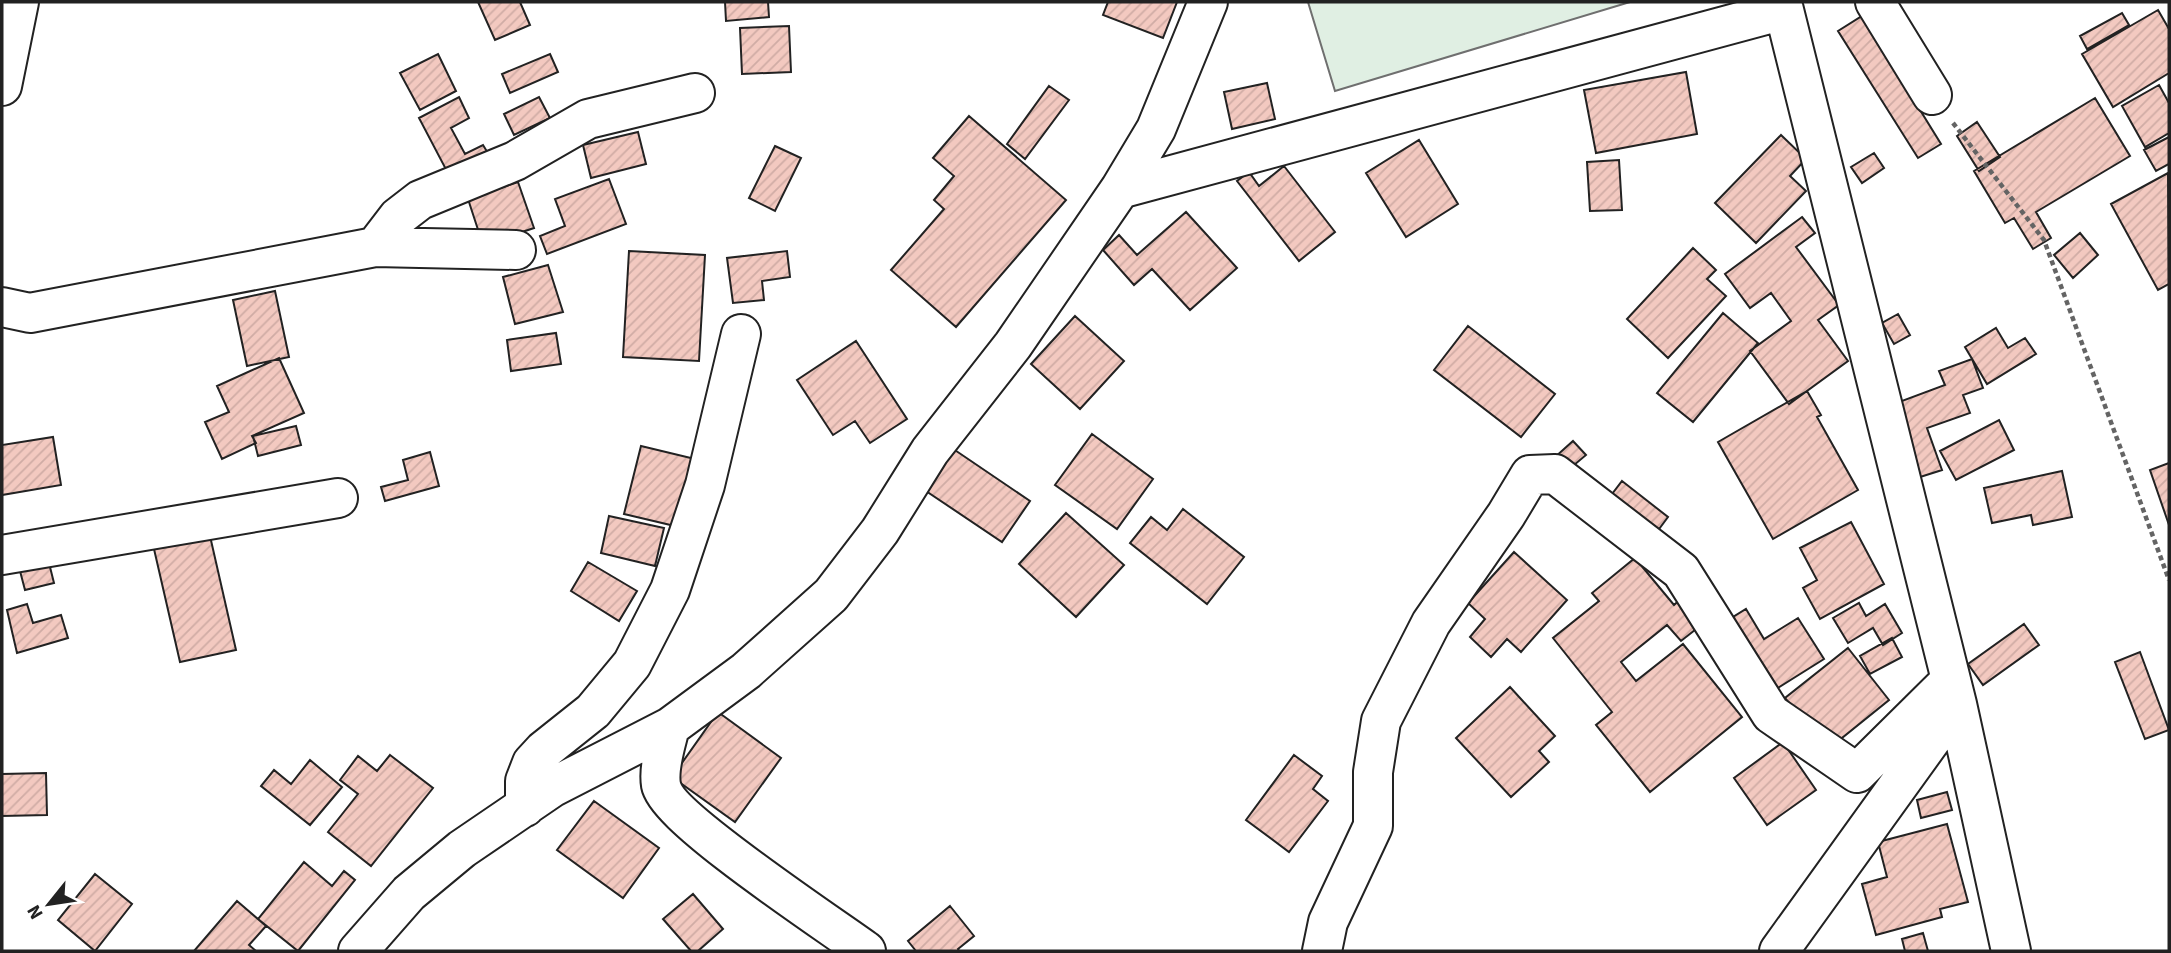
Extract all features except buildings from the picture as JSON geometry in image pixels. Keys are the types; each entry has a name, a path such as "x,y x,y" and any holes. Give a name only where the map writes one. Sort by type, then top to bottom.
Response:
{"street":[{"path":"2,86 19,2"},
{"path":"370,944 409,893 463,849 553,787 670,727 746,671 831,595 880,531 930,451 1013,345 1120,189 1156,129 1208,2"},
{"path":"1875,2 1931,95"},
{"path":"1120,189 1783,6 1954,692 2011,951"},
{"path":"375,247 398,217 420,200 514,161 588,119 695,93"},
{"path":"2,307 30,313 375,247 516,250"},
{"path":"525,807 525,781 532,764 544,750 593,711 632,664 670,590 705,485 741,334"},
{"path":"1322,951 1328,922 1373,826 1373,772 1381,721 1431,622 1506,515 1530,475 1555,474 1681,571 1771,714 1857,773 1954,692"},
{"path":"2,555 338,498"},
{"path":"1779,951 1954,692"},
{"path":"670,727 661,786 668,802 695,826 866,951"}],"path":[{"path":"1931,95 2044,240 2169,580"}],"green space":[{"path":"1308,2 1630,2 1335,91"}]}
